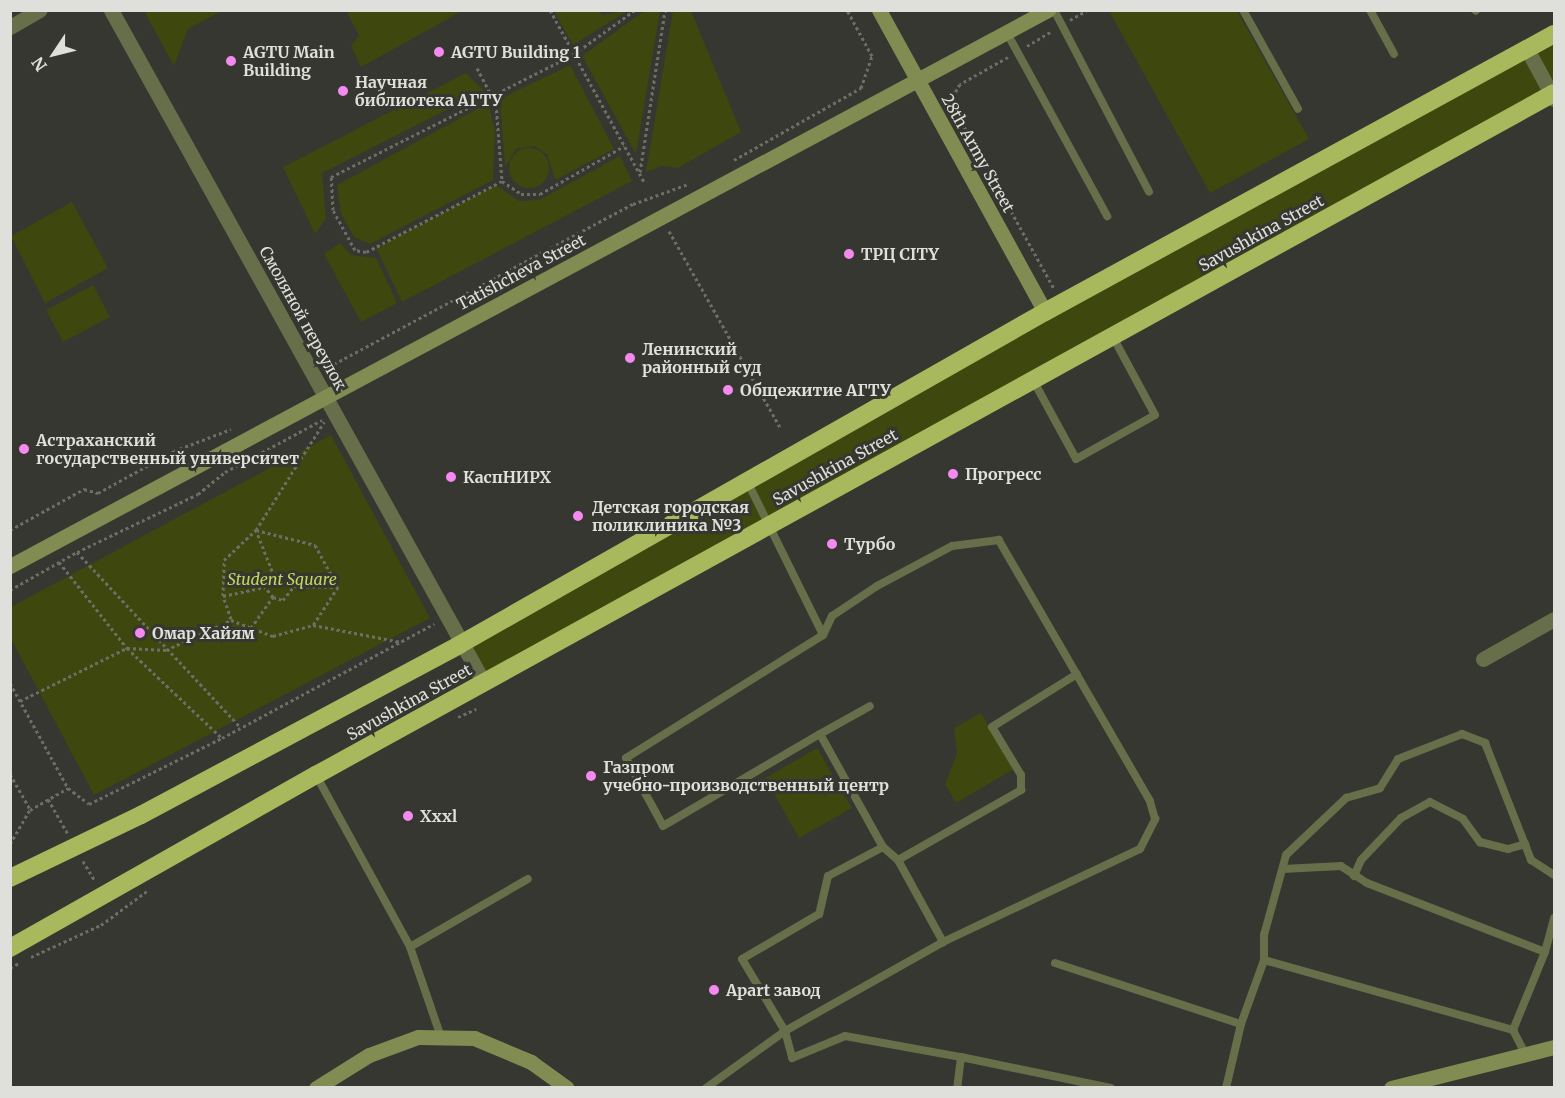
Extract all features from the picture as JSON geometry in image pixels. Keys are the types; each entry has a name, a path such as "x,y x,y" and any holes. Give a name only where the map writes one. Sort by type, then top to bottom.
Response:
{"highway":[{"name":"Savushkina Street","path":"10,878 141,815 463,642 748,483 1045,312 1554,34"},
{"name":"Savushkina Street","path":"10,948 316,775 1554,96"}],"main road":[{"name":"28th Army Street","path":"879,10 1045,312"},
{"name":"Tatishcheva Street","path":"10,566 1048,10"},
{"path":"316,1088 369,1055 418,1036 474,1038 531,1062 567,1088"},
{"path":"1391,1088 1524,1052 1554,1047"}],"street":[{"path":"10,27 39,10"},
{"name":"Смоляной переулок","path":"111,10 484,683"},
{"path":"1527,49 1554,96"},
{"path":"1483,659 1554,619"}],"lane":[{"path":"1054,10 1149,192"},
{"path":"1243,10 1298,109"},
{"path":"1370,10 1394,54"},
{"path":"1007,33 1107,216"},
{"path":"1033,380 1076,459 1155,415 1113,336"},
{"path":"748,483 771,524 823,635"},
{"path":"705,1088 785,1031 943,942 1140,849 1155,819 1150,801 999,540 952,546 877,586 832,616 823,635 626,758 663,826 870,706"},
{"path":"898,860 1021,790 1021,775 992,727 1077,674"},
{"path":"820,734 883,847 898,860 943,942"},
{"path":"1226,1088 1241,1024 1264,960 1264,935 1286,855 1346,798 1380,788 1398,759 1462,734 1485,743 1531,860 1554,874"},
{"path":"316,775 410,947 441,1037"},
{"path":"1354,876 1362,860 1401,818 1430,802 1463,819 1480,842 1508,849 1525,844"},
{"path":"883,847 828,876 819,914 742,958 785,1031 792,1058 845,1036 1111,1088"},
{"path":"1283,869 1341,866 1354,876 1545,952"},
{"path":"410,947 528,879"},
{"path":"1513,1030 1545,952 1554,918"},
{"path":"1264,960 1513,1030 1524,1052"},
{"path":"1055,963 1241,1024"},
{"path":"957,1088 961,1057"}],"path":[{"path":"550,10 644,182"},
{"path":"502,181 366,252 355,250 333,210 331,177 574,54 635,10"},
{"path":"639,173 665,10"},
{"path":"732,160 861,88 872,56 847,10"},
{"path":"477,68 491,94 500,127 502,181"},
{"path":"950,101 1054,289"},
{"path":"502,181 520,194 540,194 624,146"},
{"path":"334,364 633,204 692,183"},
{"path":"669,231 780,428"},
{"path":"10,590 58,561 198,494 225,472 326,418 256,530 224,560 222,596 231,620"},
{"path":"10,530 84,489 98,493 174,451 239,426"},
{"path":"256,530 272,571 265,587"},
{"path":"256,530 315,545 338,587"},
{"path":"76,552 239,726"},
{"path":"58,561 127,648 222,738"},
{"path":"265,587 273,597 283,600 294,586 338,587"},
{"path":"222,596 265,587"},
{"path":"313,625 338,587"},
{"path":"251,628 273,597"},
{"path":"20,701 127,648 166,650 231,620 273,636 313,625 401,642"},
{"path":"10,683 68,788 89,804 222,738 239,726 438,621"},
{"path":"10,774 30,810"},
{"path":"10,844 30,810 68,788"}],"green space":[{"path":"144,11 222,11 188,29 174,66"},
{"path":"346,11 462,11 361,67 351,46 359,35"},
{"path":"554,11 599,11 602,15 627,11 573,45"},
{"path":"644,11 660,11 636,154 582,56"},
{"path":"673,11 691,11 741,132 678,168 662,166 646,172"},
{"path":"1109,11 1237,11 1309,139 1210,193"},
{"path":"1554,34 1554,93 487,675 471,646"},
{"path":"570,65 614,149 555,180 547,154 534,146 516,149 505,167 500,99"},
{"path":"466,73 484,91 322,173 326,219 315,234 283,167"},
{"path":"488,103 495,131 493,180 370,244 354,237 341,214 337,185"},
{"path":"529,148 543,154 549,168 543,182 529,188 515,182 509,168 515,154"},
{"path":"620,156 632,181 402,302 376,248 496,185 519,201 539,200"},
{"path":"72,202 108,268 45,303 11,236"},
{"path":"340,243 351,255 376,258 397,303 361,322 324,254"},
{"path":"93,285 110,317 63,342 46,310"},
{"name":"Student Square","path":"331,435 430,618 94,795 11,639 11,607"},
{"path":"981,713 1014,769 956,803 945,784 957,753 954,728"},
{"path":"817,748 852,808 799,838 765,778"}],"place":[{"name":"AGTU Building 1","path":"439,52"},
{"name":"AGTU Main Building","path":"231,61"},
{"name":"Научная библиотека АГТУ","path":"343,91"},
{"name":"ТРЦ CITY","path":"849,254"},
{"name":"Ленинский районный суд","path":"630,358"},
{"name":"Общежитие АГТУ","path":"728,390"},
{"name":"Астраханский государственный университет","path":"24,449"},
{"name":"Прогресс","path":"953,474"},
{"name":"КаспНИРХ","path":"451,477"},
{"name":"Детская городская поликлиника №3","path":"578,516"},
{"name":"Турбо","path":"832,544"},
{"name":"Омар Хайям","path":"140,633"},
{"name":"Газпром учебно-производственный центр","path":"591,776"},
{"name":"Xxxl","path":"408,816"},
{"name":"Apart завод","path":"714,990"}]}
